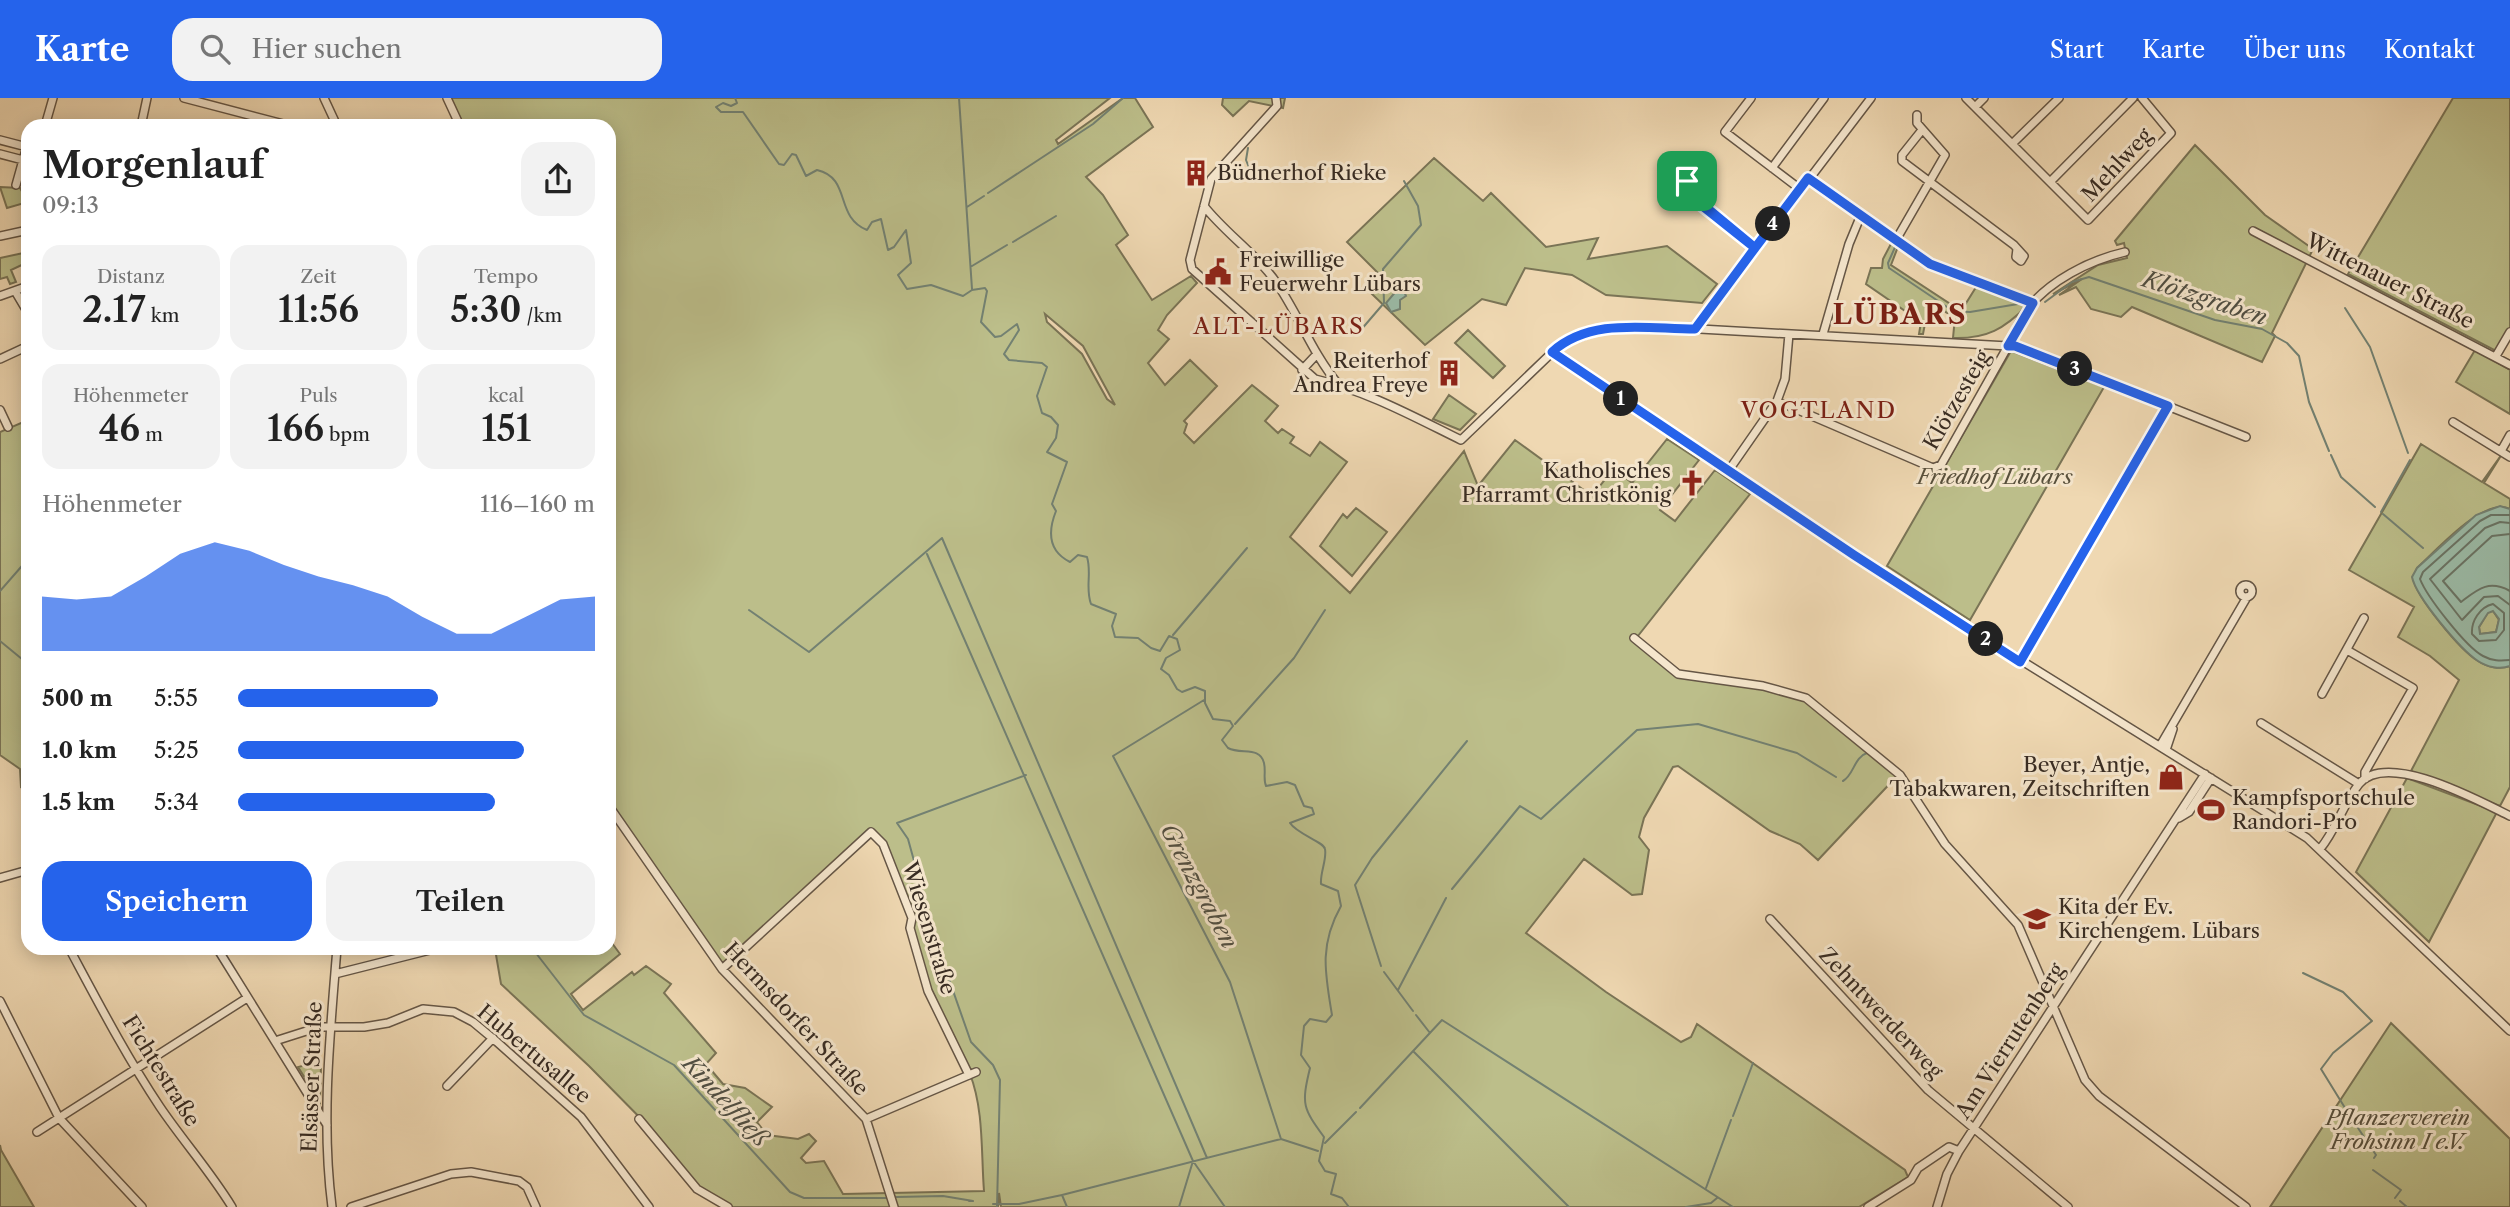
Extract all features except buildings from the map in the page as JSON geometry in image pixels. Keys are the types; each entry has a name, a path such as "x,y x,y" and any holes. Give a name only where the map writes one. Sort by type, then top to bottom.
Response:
{"street":[{"path":"47,119 53,98"},
{"path":"145,119 147,98"},
{"path":"184,98 264,119"},
{"path":"324,98 334,119"},
{"path":"447,98 457,119"},
{"path":"1751,98 1725,132 1800,189"},
{"path":"1772,168 1824,98"},
{"path":"1695,329 1871,98"},
{"path":"1966,98 2050,182 2133,98"},
{"path":"1975,107 1984,98"},
{"path":"2012,144 2059,98"},
{"name":"Mehlweg","path":"2050,182 2088,220 2171,133 2142,98"},
{"path":"1277,102 1211,179 1190,260 1192,269 1315,379 1338,384 1461,440 1552,352 1572,338 1608,327 1823,334 2015,346 2246,437"},
{"path":"1896,240 1928,180 1945,155 1917,123 1917,115"},
{"path":"1922,130 1901,158 2017,249"},
{"path":"0,140 21,145"},
{"path":"0,154 21,159"},
{"path":"16,185 21,167"},
{"path":"1808,178 1930,264 2033,303"},
{"path":"1683,187 1691,197 1755,248"},
{"path":"1203,206 1222,229 1278,284 1317,354 1338,384"},
{"path":"1823,334 1849,244 1861,215"},
{"name":"Wittenauer Straße","path":"2253,231 2510,365"},
{"path":"0,236 21,232"},
{"path":"2008,346 2033,303 2091,262 2125,252"},
{"path":"0,296 21,289"},
{"path":"15,291 21,301"},
{"path":"2496,356 2510,332"},
{"path":"1729,470 1777,401 1785,379 1789,334"},
{"name":"Klötzesteig","path":"1777,401 1933,468 1941,465 2008,346"},
{"path":"0,359 21,349"},
{"path":"1552,352 2020,662 2307,838 2510,1031"},
{"path":"1302,370 1317,354"},
{"path":"2020,662 2168,406"},
{"path":"0,411 8,427"},
{"path":"2453,422 2510,457"},
{"path":"2501,451 2510,435"},
{"path":"2163,748 2247,597"},
{"path":"2322,694 2364,618"},
{"path":"1634,638 1678,674 1763,686 1806,698 1900,775 1945,844 2018,925 2081,1072 2099,1096 2246,1207"},
{"path":"2320,849 2362,782 2365,772 2413,688 2347,650"},
{"path":"2261,723 2362,782"},
{"path":"2362,782 2384,772 2403,773 2510,816"},
{"name":"Am Vierrutenberg","path":"1868,1207 1911,1180 1918,1168 1950,1147 1959,1151 2175,820 2208,776"},
{"name":"Hermsdorfer Straße","path":"616,816 722,969 866,1119 878,1150 890,1199"},
{"name":"Wiesenstraße","path":"722,969 871,832 884,844 912,918 910,928 928,991 972,1074 866,1119"},
{"path":"0,878 21,873"},
{"name":"Zehntwerderweg","path":"1770,919 1928,1090 2068,1207"},
{"name":"Fichtestraße","path":"73,955 137,1071 180,1135 208,1168 232,1207"},
{"path":"220,955 327,1125"},
{"name":"Elsässer Straße","path":"332,1207 326,1161 330,1027 336,955"},
{"path":"335,974 410,955"},
{"path":"37,1132 137,1071 247,998"},
{"path":"0,1000 59,1118 142,1207"},
{"name":"Hubertusallee","path":"275,1041 300,1030 382,1024 432,1008 463,1017 493,1038 581,1117 649,1207"},
{"path":"447,1086 493,1038"},
{"path":"639,1118 697,1189 728,1207"},
{"path":"1937,1207 1947,1174 1959,1151"},
{"path":"351,1207 463,1172 519,1181 527,1187 536,1207"}],"green space":[{"path":"447,98 1110,98 1056,140 1058,144 1123,98 1135,98 1153,127 1086,177 1103,195 1128,235 1116,245 1152,300 1191,276 1197,283 1167,315 1158,330 1169,339 1148,363 1165,385 1190,360 1217,386 1184,421 1187,424 1184,433 1194,443 1252,385 1278,406 1265,421 1278,433 1282,429 1294,437 1290,443 1310,456 1320,442 1347,462 1290,537 1350,593 1464,451 1478,486 1515,440 1592,496 1614,468 1632,483 1667,439 1699,460 1660,510 1675,521 1715,470 1750,494 1634,641 1680,676 1784,693 1804,700 1897,776 1818,860 1800,844 1770,831 1678,766 1673,767 1644,818 1639,837 1649,850 1642,894 1632,895 1584,859 1526,933 1606,992 1681,1042 1691,1037 1697,1024 1905,1170 1908,1177 1859,1207 1001,1207 999,1193 998,1207 733,1207 698,1187 657,1135 589,1066 501,984 496,955 616,955 616,949 620,954 571,994 583,1010 632,972 634,975 646,966 671,984 664,993 716,1053 706,1064 723,1084 745,1088 772,1107 757,1122 767,1135 798,1139 809,1134 816,1141 801,1158 806,1163 824,1161 843,1194 984,1191 980,1117 970,1074 924,972 913,933 914,920 885,842 873,831 722,969 616,816 616,119 457,119","holes":["1045,314 1083,346 1115,405 1107,399 1082,354 1047,322"]},
{"path":"1223,98 1285,98 1283,108 1249,101 1233,116 1222,105"},
{"path":"2453,98 2510,98 2510,328 2496,351 2348,274"},
{"path":"2195,145 2265,215 2313,249 2272,333 2275,336 2262,362 2132,307 2121,317 2091,309 2076,287 2059,295 2082,279 2053,294 2098,265 2127,258 2124,243 2117,245 2115,241"},
{"path":"1434,158 1483,201 1491,193 1546,247 1598,238 1588,259 1667,246 1717,284 1702,303 1606,295 1572,275 1525,268 1506,305 1482,299 1425,345 1372,294 1381,276 1347,242"},
{"path":"0,187 20,188 21,204 7,208"},
{"path":"1893,240 1899,244 1891,265 1952,305 1963,308 1978,284 2028,305 1994,331 1976,337 1953,338 1955,317 1929,303 1923,334 1919,334 1921,322 1866,284 1871,268 1882,268 1883,259"},
{"path":"21,254 21,265 11,270 16,282 10,284 7,277 0,279 0,258"},
{"path":"1468,330 1505,366 1493,378 1455,343"},
{"path":"2475,350 2510,370 2510,414 2456,382"},
{"name":"Friedhof Lübars","path":"2011,351 2104,387 1970,620 1887,566"},
{"path":"1449,395 1476,414 1460,430 1433,419"},
{"path":"21,423 21,787 20,769 0,755 0,432"},
{"path":"2421,444 2482,482 2502,454 2484,483 2510,499 2510,509 2499,507 2474,517 2417,568 2413,578 2422,598 2470,655 2489,666 2510,666 2510,787 2500,806 2411,771 2459,680 2430,656 2398,637 2414,607 2349,570"},
{"path":"1356,508 1387,532 1352,576 1320,546 1343,514 1347,518"},
{"path":"2493,611 2499,620 2496,632 2480,634 2479,627 2488,612"},
{"path":"2407,778 2497,812 2429,942 2356,872"},
{"name":"Pflanzerverein Frohsinn I e.V.","path":"2391,1023 2510,1139 2510,1207 2270,1207"},
{"path":"321,1061 321,1066 320,1102 298,1067"},
{"path":"0,1145 1,1150 34,1207 0,1207"}],"water":[{"path":"1403,289 1406,296 1400,300 1400,309 1391,312 1386,303 1397,290"},
{"path":"2500,506 2510,509 2510,666 2506,667 2489,666 2470,655 2430,609 2412,577 2417,568 2476,515","holes":["2493,611 2499,619 2496,632 2480,634 2479,627 2488,613"]}],"waterway":[{"path":"735,98 737,103 731,106 723,103 716,107 721,112 743,112 779,164 784,165 792,154 796,155 806,176 817,170 828,174 835,181 850,216 857,224 867,230 872,222 881,219 888,250 894,247 906,230 911,263 898,275 907,289 931,285 963,296 972,290 985,288 987,291 981,322 995,337 1001,336 1017,324 1019,330 1004,354 1009,360 1042,363 1047,367 1037,396 1042,413 1051,417 1058,425 1056,438 1047,452 1067,462 1052,504 1056,511 1051,533 1057,552 1070,562 1078,555 1087,557 1091,604 1116,614 1112,626 1115,637 1138,638 1160,651 1169,636 1177,639 1180,650 1166,658 1161,669 1182,692 1195,687 1205,691 1205,703 1213,719 1230,721 1233,726 1222,740 1233,750 1259,754 1265,766 1266,786 1287,782 1295,785 1304,806 1312,808 1314,814 1290,823 1325,849 1321,884 1338,891 1341,906 1329,934 1326,959 1332,1015 1326,1022 1310,1019 1304,1026 1301,1055 1310,1068 1305,1090 1306,1105 1324,1137 1319,1161 1325,1171 1336,1174 1331,1194 1342,1198 1349,1207"},
{"path":"959,98 972,289"},
{"path":"988,193 1093,124 1123,98"},
{"path":"1248,148 1246,160 1250,170 1268,177"},
{"path":"1360,331 1384,303 1383,269 1421,225 1418,206 1404,181"},
{"path":"967,207 984,196"},
{"path":"1013,242 1056,216"},
{"path":"972,266 1007,245"},
{"name":"Klötzgraben","path":"1896,245 1888,263 1889,268 1953,311 1970,312 2018,304"},
{"name":"Klötzgraben","path":"2045,302 2072,282 2089,277 2215,320 2262,329 2287,343 2299,356 2309,402 2329,451"},
{"name":"Klötzgraben","path":"2345,308 2370,347 2408,453"},
{"name":"Klötzgraben","path":"2331,455 2341,477 2375,507"},
{"name":"Klötzgraben","path":"2381,512 2410,460"},
{"name":"Klötzgraben","path":"2383,514 2423,548"},
{"path":"749,610 809,652 942,538 1207,1158"},
{"path":"1173,635 1247,548"},
{"path":"927,554 1193,1161 1225,1207"},
{"path":"0,591 21,567"},
{"path":"1235,724 1294,658 1325,610"},
{"name":"Kindelfließ","path":"0,641 21,658"},
{"name":"Grenzgraben","path":"1204,700 1113,756 1230,982 1281,1139"},
{"path":"1452,889 1520,806 1541,819 1637,730 1698,724 1797,753 1836,777"},
{"path":"1381,966 1355,885 1372,858 1467,741"},
{"path":"1843,781 1850,775 1859,758 1867,753"},
{"path":"997,1207 1000,1080 993,1065 971,1042 938,948 908,839 897,823 1026,775"},
{"path":"1398,990 1446,898"},
{"name":"Kindelfließ","path":"537,955 584,1015 674,1065 790,1192 804,1198 886,1198"},
{"path":"1384,972 1413,1011"},
{"path":"2303,973 2343,992 2372,1021 2333,1053 2321,1069 2350,1116"},
{"path":"1416,1015 1430,1033"},
{"path":"1360,1108 1442,1020 1733,1207"},
{"path":"1414,1052 1569,1207"},
{"path":"1733,1116 1753,1063"},
{"path":"1325,1143 1356,1112"},
{"path":"1706,1188 1731,1120"},
{"path":"2354,1122 2376,1155 2374,1158"},
{"name":"Kindelfließ","path":"993,1204 1019,1204 1062,1195 1281,1139 1318,1151"},
{"path":"1179,1207 1193,1161"},
{"path":"2373,1170 2401,1190 2395,1198"},
{"path":"1062,1195 1067,1207"},
{"name":"Kindelfließ","path":"896,1197 943,1196 973,1201 969,1201"},
{"path":"1686,1207 1711,1203 1717,1198"},
{"path":"2400,1201 2407,1207"}],"place":[{"name":"Büdnerhof Rieke","path":"1196,173"},
{"name":"Freiwillige Feuerwehr Lübars","path":"1218,272"},
{"name":"Reiterhof Andrea Freye","path":"1449,373"},
{"name":"Katholisches Pfarramt Christkönig","path":"1692,483"},
{"name":"Beyer, Antje, Tabakwaren, Zeitschriften","path":"2171,777"},
{"name":"Kampfsportschule Randori-Pro","path":"2211,810"},
{"name":"Kita der Ev. Kirchengem. Lübars","path":"2037,919"}],"district":[{"name":"LÜBARS","path":"1900,314"},
{"name":"ALT-LÜBARS","path":"1279,326"},
{"name":"VOGTLAND","path":"1819,410"}],"route":[{"path":"1687,181 1681,177 1678,184 1686,193 1755,248 1808,178 1930,264 2033,303 2024,313 2008,346 2015,346 2168,406 2020,662 1854,555 1552,352 1572,338 1608,327 1695,329 1755,248 1691,197 1686,193 1683,187 1687,181"}]}
